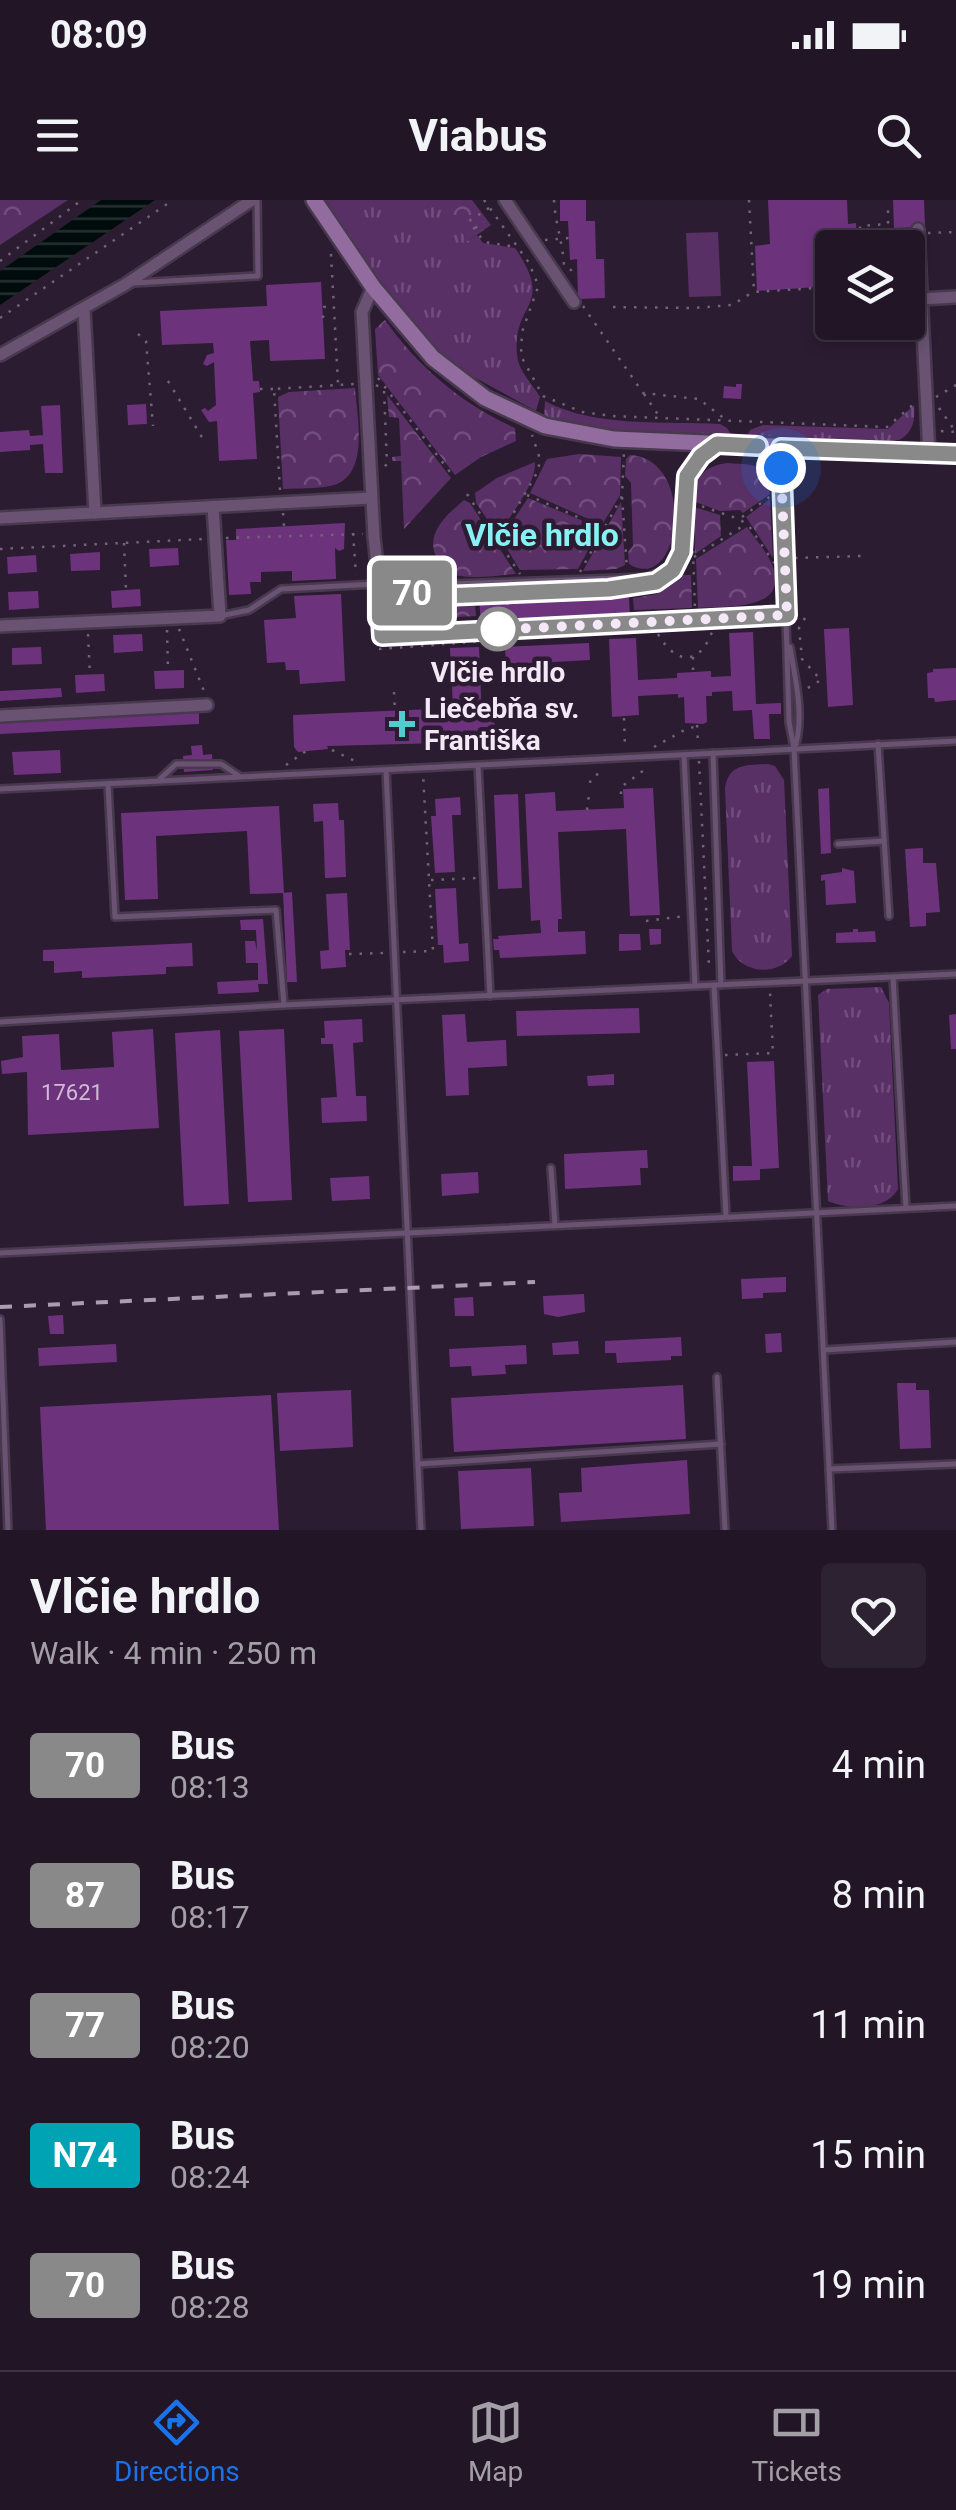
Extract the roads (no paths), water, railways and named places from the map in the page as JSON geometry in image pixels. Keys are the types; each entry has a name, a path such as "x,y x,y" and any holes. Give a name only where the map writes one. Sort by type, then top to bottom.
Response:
{"main road":[{"path":"314,200 408,332 446,370 485,398 536,422 595,437 956,454"}],"street":[{"path":"0,355 126,284 255,200"},
{"path":"505,200 578,304"},
{"path":"373,287 362,312 379,584"},
{"path":"925,299 956,297"},
{"path":"84,309 94,513"},
{"path":"919,340 929,454"},
{"path":"0,518 372,498"},
{"path":"0,626 220,616 213,506"},
{"path":"0,716 208,705"}],"lane":[{"path":"126,284 258,276 255,200"},
{"path":"220,616 249,610 281,590 379,584 393,592 420,594 635,586 662,579 678,563 683,544 687,476 701,456 717,444"},
{"path":"781,448 788,722 794,748 832,1530"},
{"path":"420,594 450,584 648,577 678,563"},
{"path":"379,584 382,636 787,615"},
{"path":"788,629 800,728 794,748"},
{"path":"0,789 956,741"},
{"path":"878,744 888,916"},
{"path":"713,753 718,1056 726,1216"},
{"path":"684,755 695,986"},
{"path":"159,780 176,764 221,764 242,778"},
{"path":"478,765 490,996"},
{"path":"386,770 422,1530"},
{"path":"108,784 115,917 276,910 284,1005"},
{"path":"838,844 884,842"},
{"path":"0,1022 956,974"},
{"path":"893,977 906,1208"},
{"path":"551,1168 555,1224"},
{"path":"0,1253 956,1206"},
{"path":"0,1319 8,1530"},
{"path":"824,1350 956,1342"},
{"path":"718,1376 725,1530"},
{"path":"418,1464 721,1444"},
{"path":"829,1469 956,1464"}],"railway":[{"path":"0,1307 535,1282"}],"place":[{"name":"Vlčie hrdlo","path":"498,629"},
{"name":"Liečebňa sv. Františka","path":"402,724"}],"district":[{"name":"Vlčie hrdlo","path":"542,535"}]}
